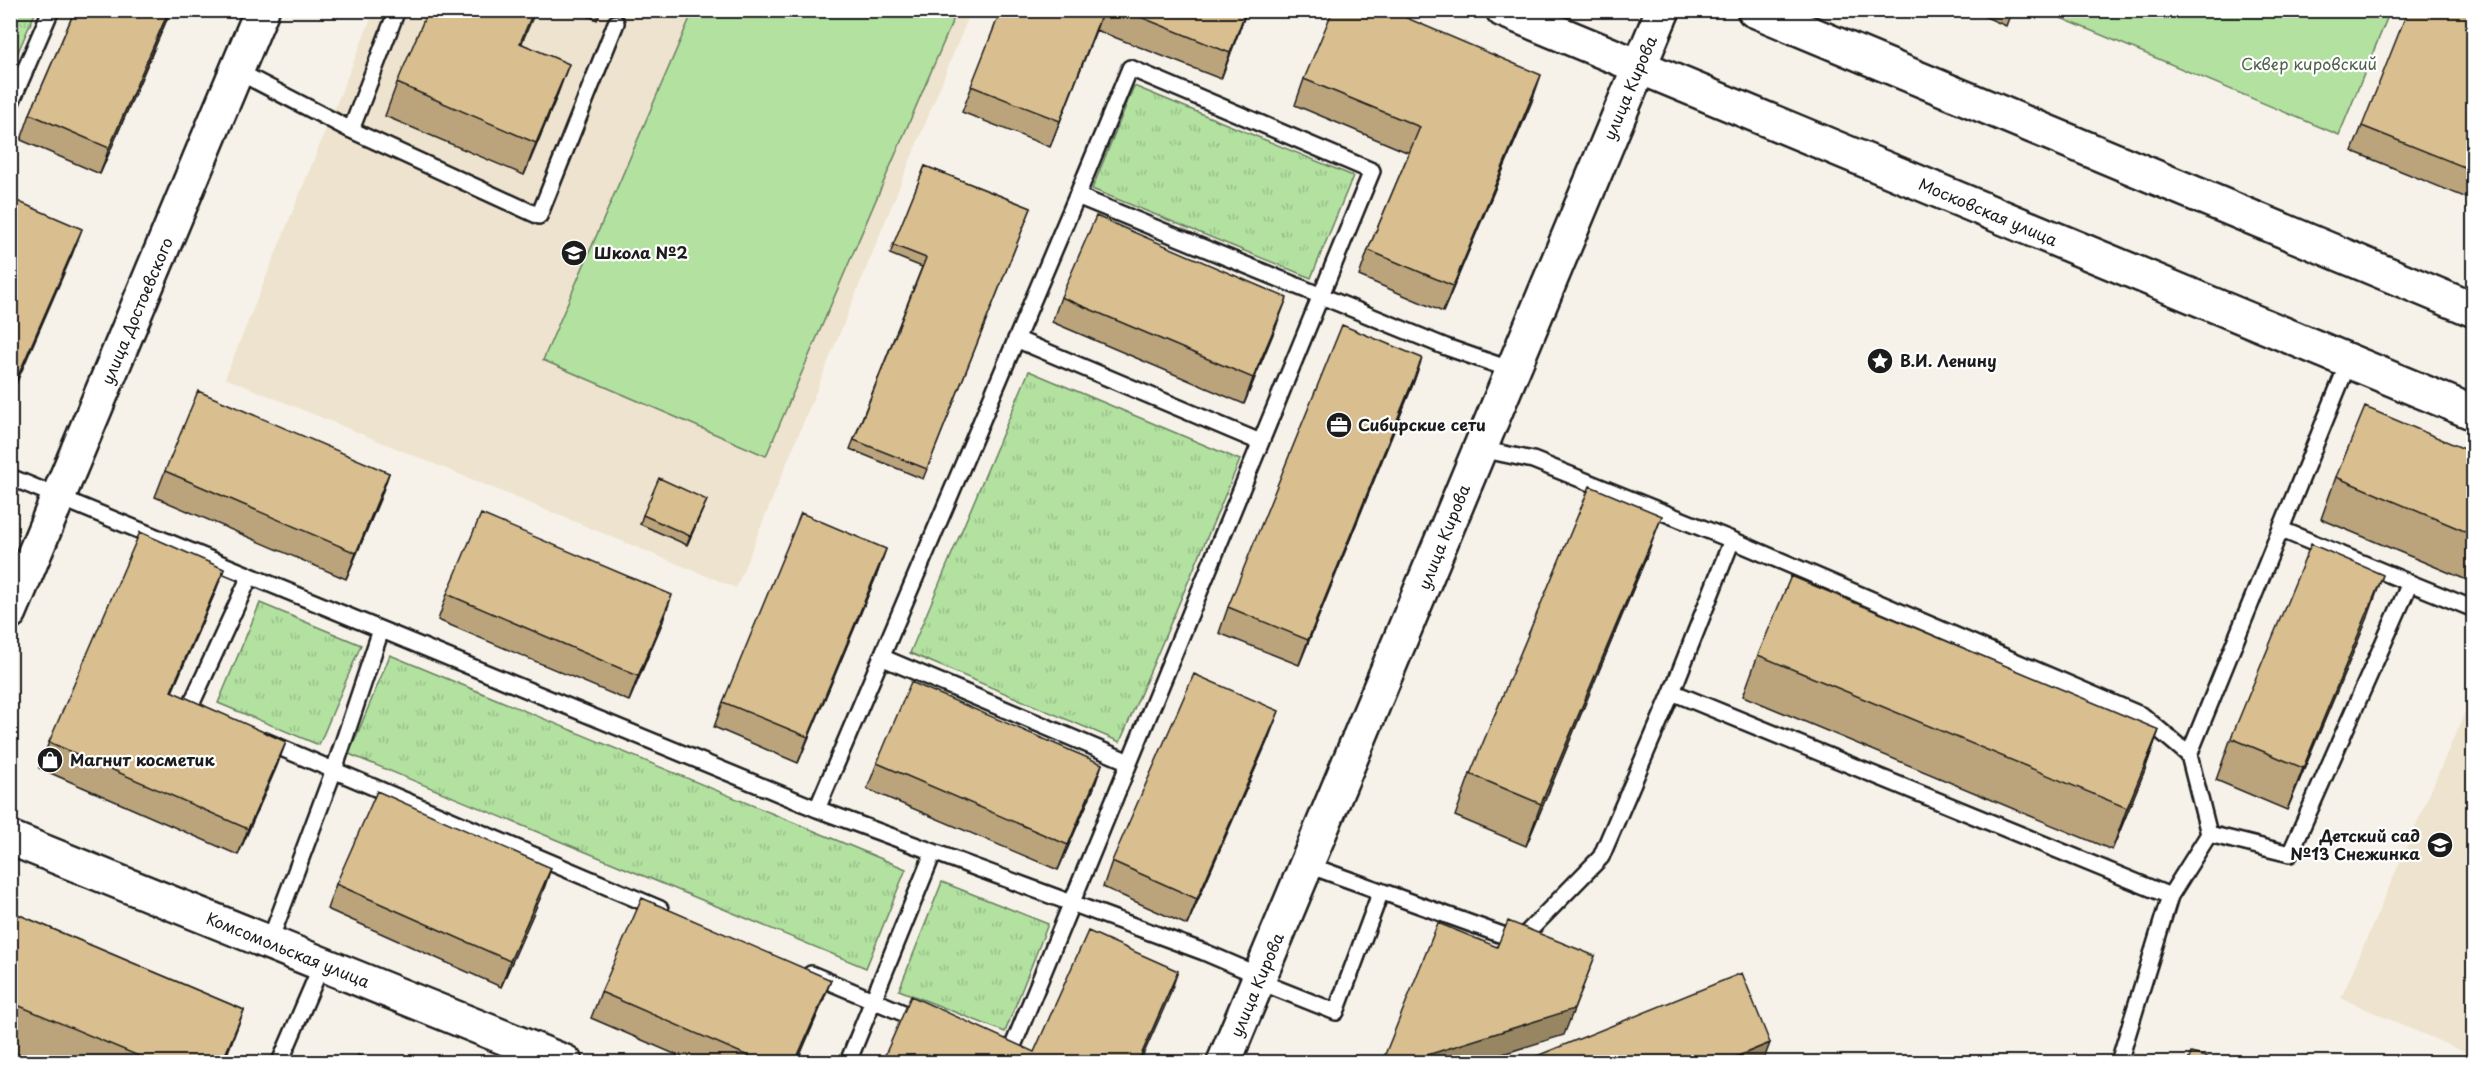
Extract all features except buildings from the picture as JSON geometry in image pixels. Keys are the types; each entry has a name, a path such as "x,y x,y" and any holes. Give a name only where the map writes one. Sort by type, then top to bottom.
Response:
{"main road":[{"name":"улица Достоевского","path":"10,612 262,10"},
{"name":"Московская улица","path":"1503,10 2474,413"},
{"name":"улица Кирова","path":"1224,1062 1663,10"},
{"path":"1754,10 2474,310"},
{"name":"Комсомольская улица","path":"10,838 565,1062"}],"lane":[{"path":"10,105 51,10"},
{"path":"351,130 397,10"},
{"path":"237,71 351,130 539,216 616,23"},
{"path":"818,809 1130,68 1372,171 1008,1058 988,1049"},
{"path":"1077,196 1446,347 1512,370"},
{"path":"1016,339 1260,442"},
{"path":"2119,1062 2170,896 2208,834 2189,755 2349,362"},
{"path":"1480,449 1533,460 1732,540 2143,716 2189,755"},
{"path":"10,477 818,809 1204,952 1259,979 1336,1012 1381,891"},
{"path":"2282,530 2474,609"},
{"path":"1308,865 1519,941 1601,856 1672,692 1732,540"},
{"path":"210,718 189,709 250,576"},
{"path":"2208,834 2290,854 2410,583"},
{"path":"269,942 334,770 381,630"},
{"path":"881,657 1129,762"},
{"path":"1672,692 2170,896"},
{"path":"251,735 676,916"},
{"path":"848,1062 933,853"},
{"path":"280,1062 322,964"},
{"path":"797,968 936,1027"}],"shaded area":[{"name":"Школа №2","path":"374,11 971,11 736,588 225,378"},
{"name":"Детский сад №13 Снежинка","path":"2473,693 2473,1056 2341,998"}],"green space":[{"name":"Сквер кировский","path":"2042,10 2390,10 2390,11 2339,135"},
{"path":"10,11 36,11 11,68"},
{"path":"693,11 957,11 766,456 543,360"},
{"path":"1134,86 1353,176 1311,278 1092,189"},
{"path":"1029,371 1240,460 1120,742 910,653"},
{"path":"260,603 361,645 319,745 218,703"},
{"path":"390,655 906,869 866,968 349,754"},
{"path":"942,882 1048,924 1005,1032 899,990"}],"place":[{"name":"Школа №2","path":"574,253"},
{"name":"В.И. Ленину","path":"1880,361"},
{"name":"Сибирские сети","path":"1339,425"},
{"name":"Магнит косметик","path":"50,760"},
{"name":"Детский сад №13 Снежинка","path":"2440,845"}]}
